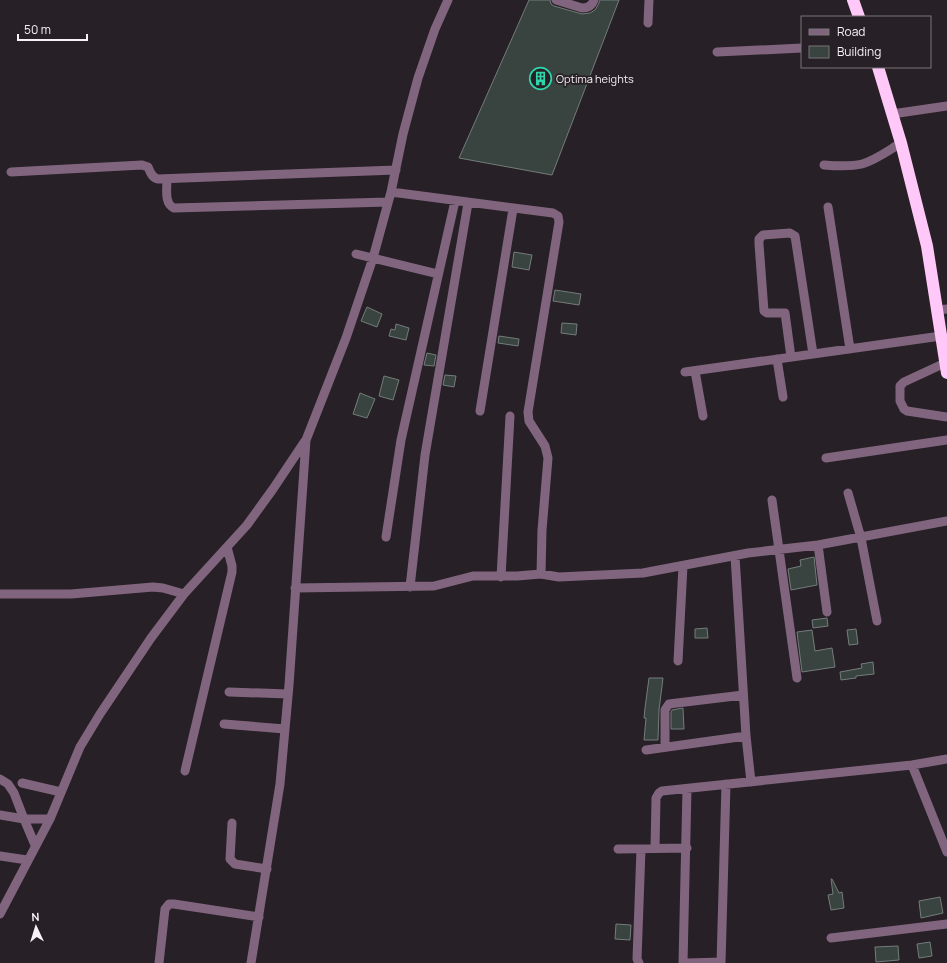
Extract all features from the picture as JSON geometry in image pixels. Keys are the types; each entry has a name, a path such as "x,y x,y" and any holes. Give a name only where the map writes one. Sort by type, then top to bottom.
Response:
{"highway":[{"path":"853,0 859,16"},
{"path":"878,68 901,143 942,310 941,336 946,368"}],"street":[{"path":"0,914 27,860 50,819 80,747 100,714 151,638 184,594 247,525 306,440 346,338 373,258 391,192 403,134 418,78 448,0"},
{"path":"556,0 586,8 590,7 594,0"},
{"path":"648,23 649,0"},
{"path":"716,52 801,48"},
{"path":"892,114 947,106"},
{"path":"824,165 846,166 861,164 870,161 901,143"},
{"path":"11,172 142,165 148,167 155,178 166,179 396,170"},
{"path":"166,179 168,202 171,207 174,208 388,202"},
{"path":"391,192 553,213 556,214 559,219 528,412 529,421 545,446 548,458 542,530 541,574"},
{"path":"386,537 401,440 455,201"},
{"path":"410,587 424,455 468,203"},
{"path":"828,207 850,349"},
{"path":"480,411 513,209"},
{"path":"791,357 785,313 764,312 759,244 759,239 763,235 790,233 795,236 813,354"},
{"path":"356,254 438,274"},
{"path":"685,372 941,336"},
{"path":"777,359 783,397"},
{"path":"946,368 904,382 900,389 900,401 904,409 907,411 947,417"},
{"path":"695,371 703,416"},
{"path":"501,576 510,416"},
{"path":"251,963 280,784 306,440"},
{"path":"826,458 947,440"},
{"path":"848,493 861,538 877,621"},
{"path":"772,500 797,678"},
{"path":"295,588 410,587 441,585 474,576 541,574 559,577 642,573 735,556 861,538 947,521"},
{"path":"818,545 827,612"},
{"path":"185,771 232,572 227,547"},
{"path":"735,556 743,695 751,782"},
{"path":"678,661 683,566"},
{"path":"0,598 0,594 71,594 153,587 164,588 184,594"},
{"path":"228,692 288,694"},
{"path":"665,747 665,710 669,704 743,695"},
{"path":"224,724 285,729"},
{"path":"646,750 746,736"},
{"path":"656,848 657,795 662,791 912,765 947,759"},
{"path":"912,765 947,852"},
{"path":"0,780 4,781 12,788 36,845"},
{"path":"22,783 61,792"},
{"path":"688,963 721,962 726,784"},
{"path":"683,963 688,789"},
{"path":"0,815 24,819 50,819"},
{"path":"232,823 230,859 235,864 266,869"},
{"path":"618,849 686,848"},
{"path":"639,963 637,959 641,849"},
{"path":"0,856 27,860"},
{"path":"159,963 165,909 169,904 258,917"},
{"path":"831,938 947,924"}],"building":[{"name":"Optima heights","path":"529,0 550,0 551,4 554,6 582,14 590,13 595,10 600,0 619,0 552,175 459,158"},
{"path":"514,252 532,255 529,270 512,267"},
{"path":"555,290 581,294 579,305 553,301"},
{"path":"367,307 382,314 377,327 361,321"},
{"path":"562,323 577,324 576,335 561,333"},
{"path":"396,324 409,328 406,340 389,336 391,329 395,330"},
{"path":"499,336 519,339 518,346 498,343"},
{"path":"427,353 436,355 434,366 424,365"},
{"path":"445,375 456,376 454,387 443,385"},
{"path":"384,376 399,380 393,400 379,396"},
{"path":"360,393 375,399 367,418 353,414"},
{"path":"814,557 817,585 791,590 788,569 801,566 800,560"},
{"path":"827,618 828,626 813,628 812,620"},
{"path":"707,628 708,638 695,638 695,629"},
{"path":"856,629 858,644 849,645 847,630"},
{"path":"812,630 815,651 832,648 835,667 802,672 797,632"},
{"path":"873,662 874,674 856,676 856,678 841,680 840,672 862,668 861,664"},
{"path":"649,678 663,678 659,710 658,740 644,740 646,718 644,718"},
{"path":"683,708 684,729 671,729 672,710"},
{"path":"831,879 839,893 842,892 844,908 831,910 828,895 833,894"},
{"path":"940,897 943,913 921,918 919,901"},
{"path":"616,924 631,925 630,940 615,939"},
{"path":"930,942 932,956 919,958 917,944"},
{"path":"898,946 899,960 876,962 875,947"}],"place":[{"name":"Optima heights","path":"541,79"}]}
